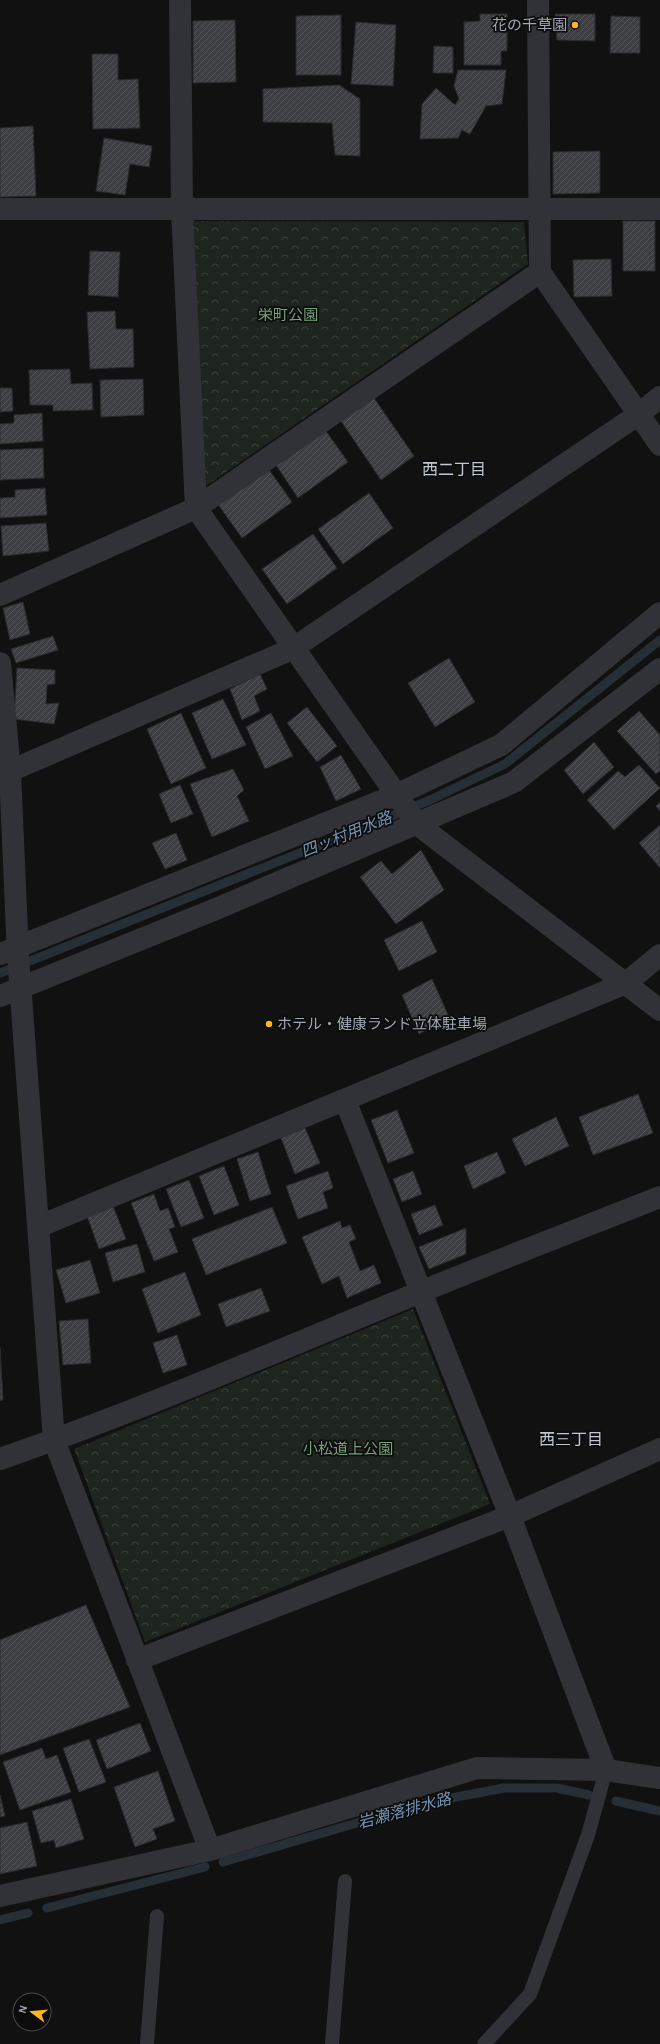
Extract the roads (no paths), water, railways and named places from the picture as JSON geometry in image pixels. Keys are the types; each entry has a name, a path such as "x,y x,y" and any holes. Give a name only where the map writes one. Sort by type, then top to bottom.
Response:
{"street":[{"path":"180,0 182,210 196,508 292,649 406,809 660,1010"},
{"path":"538,0 540,272 660,445"},
{"path":"0,209 660,209"},
{"path":"0,595 196,508 540,272"},
{"path":"5,772 292,649 660,398"},
{"path":"15,963 216,909 406,809 501,745 660,613"},
{"path":"0,663 15,963 40,1226 54,1440 210,1850"},
{"path":"0,996 15,963 406,809 514,782 660,669"},
{"path":"40,1226 626,983 660,955"},
{"path":"345,1100 510,1516 606,1770"},
{"path":"0,1459 54,1440 240,1367 420,1292 660,1197"},
{"path":"137,1660 510,1516 660,1449"},
{"path":"0,1896 210,1850 477,1768 606,1770 660,1778"}],"lane":[{"path":"484,2044 530,1994 588,1835 606,1770"},
{"path":"332,2044 345,1881"},
{"path":"147,2044 157,1916"}],"waterway":[{"name":"四ッ村用水路","path":"0,973 387,818 430,800 505,764 660,640"},
{"name":"岩瀬落排水路","path":"223,1862 425,1803 504,1788 557,1788 589,1795"},
{"name":"岩瀬落排水路","path":"616,1801 660,1811"},
{"name":"岩瀬落排水路","path":"47,1908 205,1867"},
{"name":"岩瀬落排水路","path":"0,1920 28,1913"}],"place":[{"name":"花の千草園","path":"575,25"},
{"name":"ホテル・健康ランド立体駐車場","path":"269,1024"}],"district":[{"name":"西二丁目","path":"454,469"},
{"name":"西三丁目","path":"571,1439"}],"park label":[{"name":"栄町公園","path":"288,315"},
{"name":"小松道上公園","path":"348,1449"}]}
